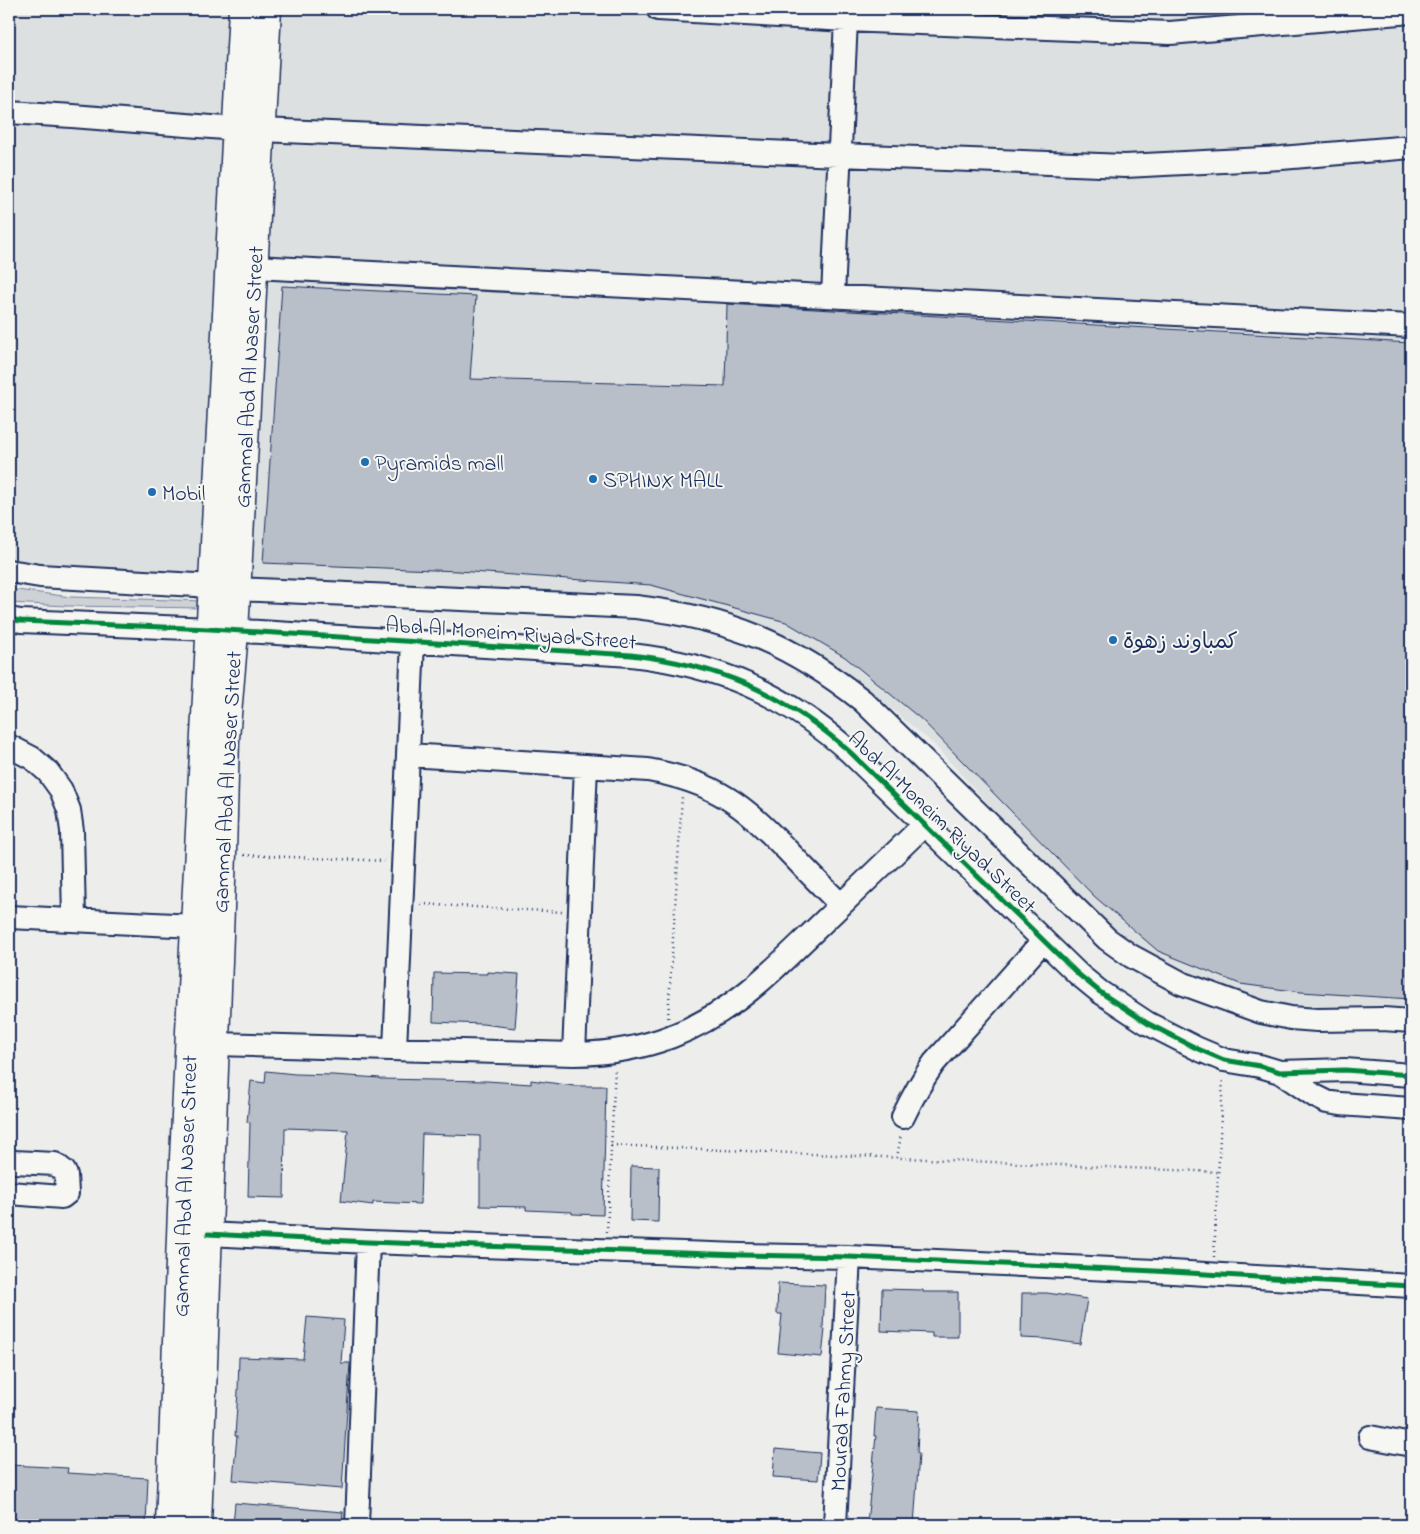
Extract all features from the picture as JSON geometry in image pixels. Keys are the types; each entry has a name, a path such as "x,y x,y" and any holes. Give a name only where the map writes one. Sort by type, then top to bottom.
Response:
{"main road":[{"name":"Gammal Abd Al Naser Street","path":"225,588 254,267 243,9"},
{"name":"Gammal Abd Al Naser Street","path":"170,1525 195,926 225,588 249,130 267,9"},
{"name":"Gammal Abd Al Naser Street","path":"197,1525 222,854 225,738 222,631"}],"street":[{"path":"658,9 846,20 1170,33 1411,12"},
{"path":"833,296 838,155 846,20"},
{"path":"9,112 249,130 1124,166 1281,158 1411,147"},
{"path":"254,267 1411,326"},
{"name":"Abd Al Moneim Riyad Street","path":"9,571 40,576 225,588 636,607 667,610 727,625 757,636 812,664 838,681 863,701 1087,920 1131,956 1181,983 1261,1012 1291,1018 1316,1020 1383,1019 1411,1021"},
{"name":"Abd Al Moneim Riyad Street","path":"9,619 631,655 685,663 728,676 761,690 808,718 850,752 1085,980 1123,1008 1172,1037 1224,1060 1260,1066 1280,1072 1345,1070 1411,1075"},
{"path":"396,1049 413,641"},
{"path":"9,746 32,758 48,772 61,790 69,810 72,831 74,919"},
{"path":"408,754 648,770 684,778 725,796 744,809 841,905"},
{"path":"574,1054 586,766"},
{"path":"215,1044 574,1054 616,1052 642,1047 691,1029 743,996 776,967 924,825"},
{"path":"9,917 195,926"},
{"path":"903,1117 922,1080 934,1063 1043,941"},
{"path":"1383,1019 1411,1008"},
{"path":"1280,1072 1327,1102 1411,1109"},
{"path":"9,1160 14,1162 55,1164 64,1171 68,1180 68,1192 62,1197 9,1193"},
{"path":"208,1234 368,1242 849,1258 1213,1274 1411,1286"},
{"path":"356,1525 368,1242"},
{"name":"Mourad Fahmy Street","path":"835,1525 849,1258"},
{"path":"1370,1437 1411,1445"}],"path":[{"path":"667,1039 684,778"},
{"path":"222,854 404,862"},
{"path":"402,903 580,913"},
{"path":"606,1250 616,1052"},
{"path":"1213,1274 1224,1060"},
{"path":"897,1158 903,1117"},
{"path":"612,1145 1218,1172"}],"shaded area":[{"path":"9,9 1411,9 1411,1021 1245,1009 1133,948 1041,861 933,744 893,710 841,674 650,607 9,570"},
{"path":"9,589 71,597 206,601 205,608 67,606 9,603"}],"building":[{"name":"كمباوند زهوة","path":"282,286 476,296 470,379 725,386 727,304 1411,343 1411,999 1301,992 1240,984 1158,951 1094,896 922,720 845,657 786,622 651,585 458,571 263,563"},
{"path":"487,972 519,974 515,1028 482,1024 433,1022 434,973 487,974"},
{"path":"266,1071 380,1079 487,1081 531,1084 531,1080 574,1086 606,1086 603,1215 526,1210 526,1207 480,1206 480,1136 422,1134 420,1204 373,1202 373,1205 341,1201 348,1130 285,1128 284,1198 248,1197 250,1123 247,1122 251,1081 265,1083"},
{"path":"631,1166 659,1167 658,1222 630,1221"},
{"path":"778,1283 825,1285 823,1329 825,1329 822,1357 778,1353 782,1314 777,1314"},
{"path":"882,1289 958,1292 958,1337 932,1337 932,1333 881,1331"},
{"path":"1022,1293 1047,1293 1087,1299 1080,1344 1046,1339 1021,1338"},
{"path":"307,1317 344,1320 341,1363 350,1363 342,1489 233,1480 237,1436 235,1436 239,1357 303,1359"},
{"path":"876,1408 919,1411 917,1453 919,1454 914,1525 867,1523 876,1436 874,1436"},
{"path":"775,1449 820,1453 818,1480 773,1477"},
{"path":"10,1465 68,1468 67,1473 148,1478 146,1525 91,1523 91,1525 9,1525"},
{"path":"235,1503 343,1512 342,1525 233,1525"}],"cycle path":[{"path":"9,619 210,629 631,655 693,666 722,675 749,685 775,698 825,731 850,752 1078,974 1100,992 1147,1023 1224,1060 1260,1066 1280,1072 1345,1070 1411,1075"},
{"path":"208,1234 368,1242 849,1257 1155,1271 1411,1286"}],"place":[{"name":"Pyramids mall","path":"365,462"},
{"name":"SPHINX MALL","path":"593,479"},
{"name":"Mobil","path":"152,492"},
{"name":"كمباوند زهوة","path":"1113,640"}]}
